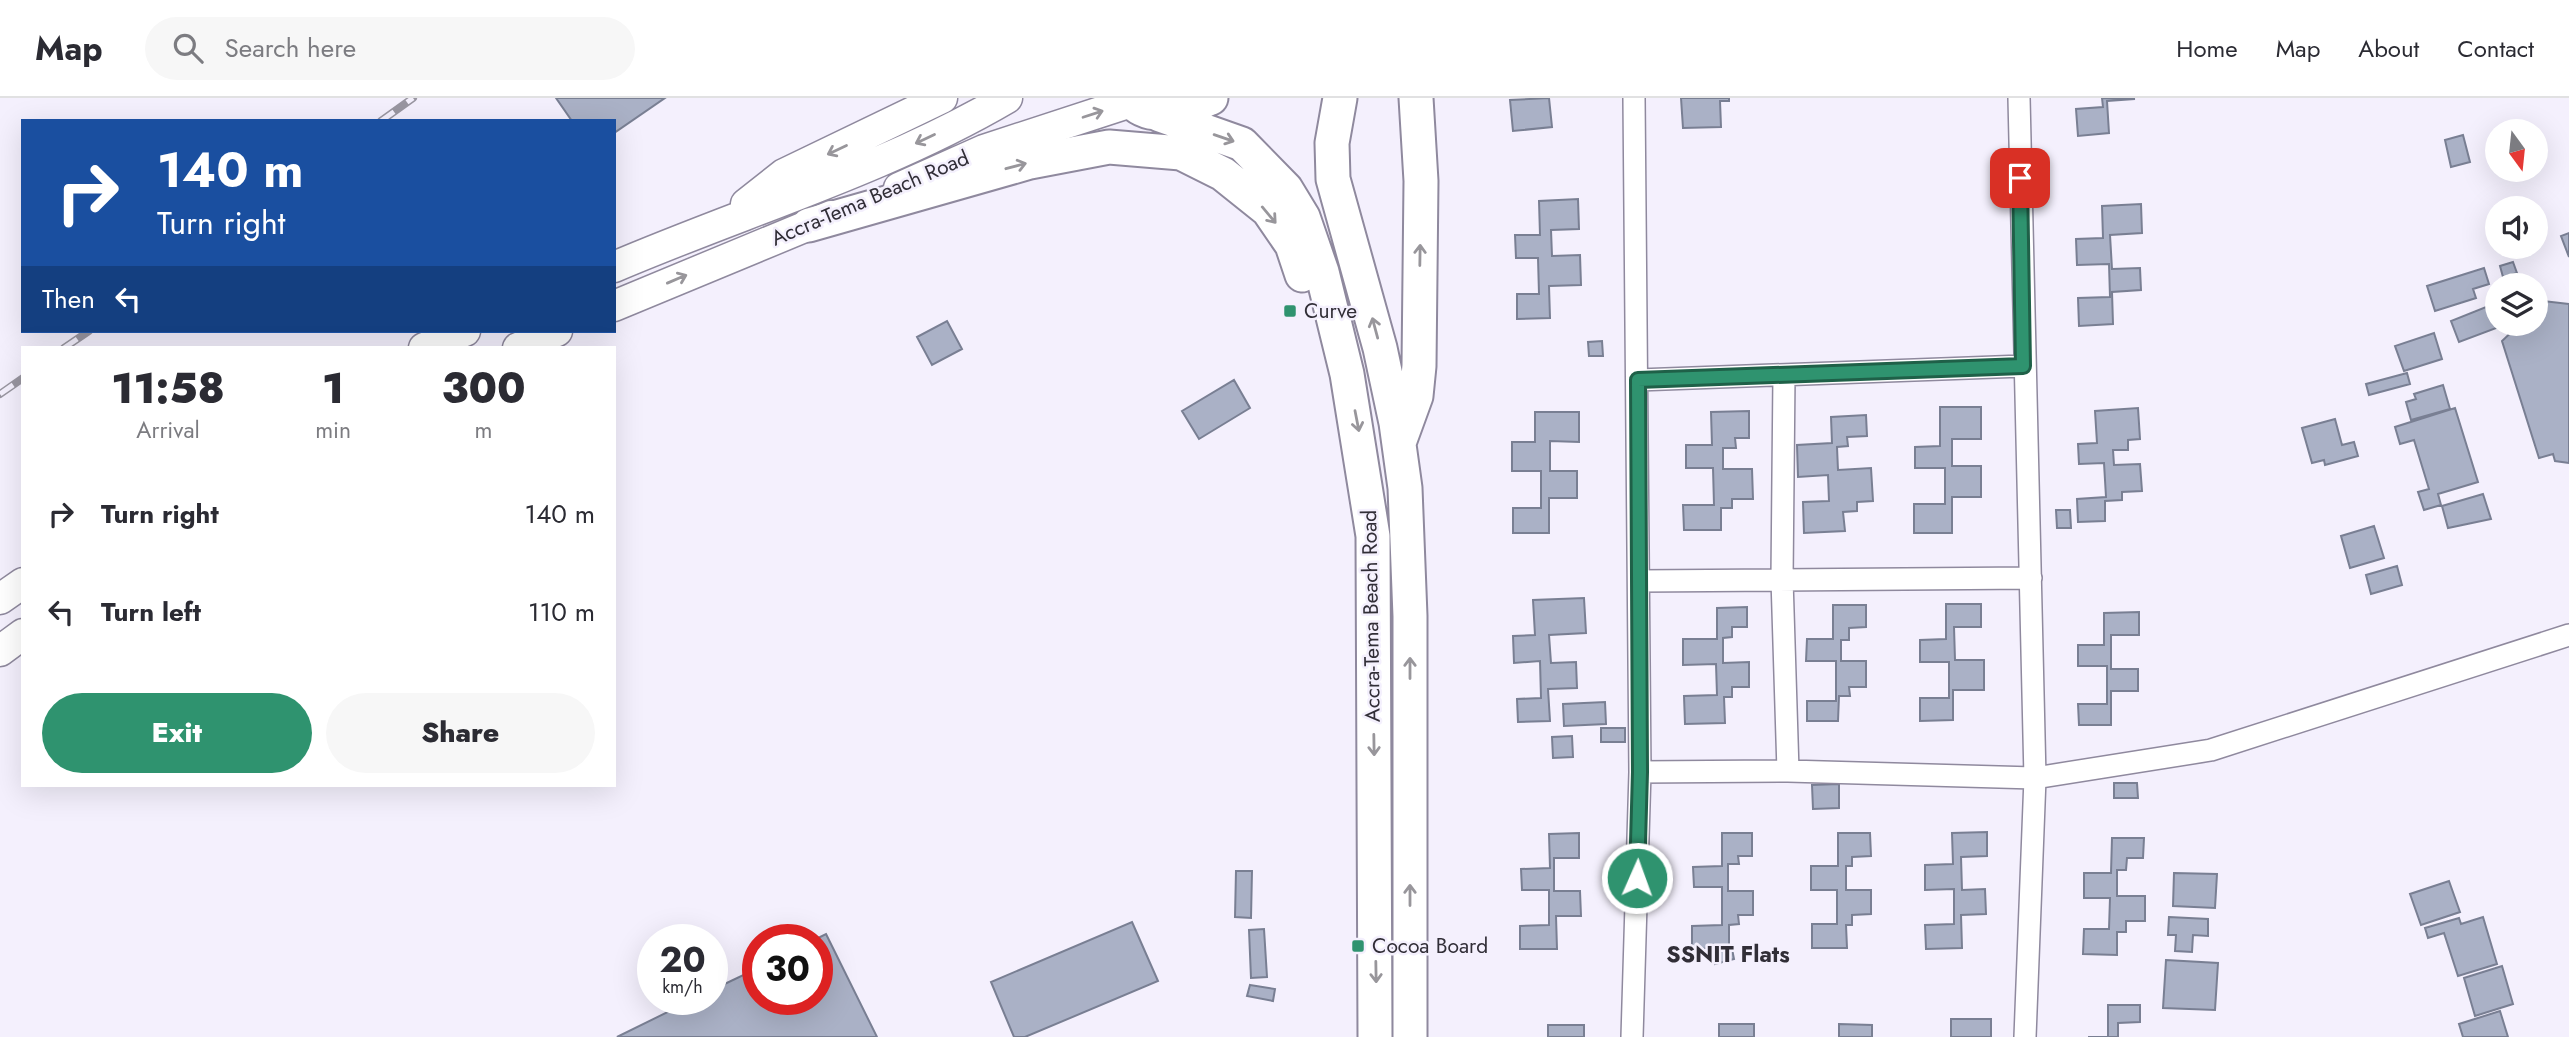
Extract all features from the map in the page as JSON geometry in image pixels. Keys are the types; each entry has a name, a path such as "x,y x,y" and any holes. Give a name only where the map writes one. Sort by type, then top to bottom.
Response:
{"main road":[{"path":"722,222 784,174 942,98"},
{"path":"616,266 859,169 1007,98"},
{"path":"1140,105 1211,98"},
{"name":"Accra-Tema Beach Road","path":"1340,98 1332,143 1332,179 1380,348 1405,488 1410,616 1410,1037"},
{"path":"1399,443 1416,396 1419,366 1422,181 1416,98"},
{"name":"Accra-Tema Beach Road","path":"616,305 984,150 1140,105 1242,144 1286,189 1303,217 1321,272 1348,374 1373,536 1375,1037"},
{"path":"809,225 1030,162 1109,147 1181,153 1223,174 1268,211 1292,245 1325,338 1348,374"},
{"path":"429,346 460,333"},
{"path":"523,346 552,333"},
{"path":"0,600 21,584"},
{"path":"0,650 21,635"}],"street":[{"path":"1632,1037 1640,772 1634,98"},
{"path":"2019,98 2023,366 2035,778 2025,1037"},
{"path":"1638,380 2023,366"},
{"path":"1784,374 1783,579 1788,771"},
{"path":"1639,581 2031,578"},
{"path":"1640,772 1788,771 2035,778 2211,750 2569,635"}],"building":[{"path":"556,98 665,98 616,132 616,119 571,119"},
{"path":"1549,98 1552,127 1513,131 1510,100"},
{"path":"1681,98 1729,98 1729,101 1720,101 1721,127 1683,128"},
{"path":"2102,98 2135,99 2107,101 2109,133 2078,136 2076,109 2103,107"},
{"path":"2463,135 2470,162 2451,167 2445,140"},
{"path":"1578,199 1579,229 1551,230 1552,256 1580,255 1581,285 1549,286 1550,318 1517,319 1517,294 1539,294 1538,258 1516,258 1515,235 1540,235 1539,201"},
{"path":"2141,204 2142,233 2110,235 2112,269 2140,268 2141,290 2112,292 2113,324 2079,326 2078,298 2110,297 2109,264 2077,265 2076,239 2103,238 2102,206"},
{"path":"2569,233 2569,257 2561,236"},
{"path":"2513,262 2517,273 2502,273 2500,266"},
{"path":"2484,268 2486,273 2485,285 2473,289 2476,298 2435,311 2427,286"},
{"path":"2548,302 2569,304 2569,463 2555,461 2553,454 2539,458 2502,341 2507,336 2548,336"},
{"path":"2485,307 2485,332 2459,342 2451,321"},
{"path":"947,321 962,349 932,365 917,337"},
{"path":"2434,333 2442,359 2404,371 2395,346"},
{"path":"1602,341 1603,356 1589,356 1588,342"},
{"path":"2407,373 2410,384 2369,395 2366,384"},
{"path":"1234,380 1250,408 1199,439 1182,411"},
{"path":"2443,385 2450,409 2411,420 2406,402 2416,399 2414,394"},
{"path":"1940,407 1981,407 1981,439 1952,439 1952,466 1981,466 1981,497 1952,497 1952,533 1914,533 1914,504 1945,504 1945,468 1915,468 1915,447 1940,446"},
{"path":"2138,408 2140,439 2128,440 2128,450 2113,450 2114,465 2140,464 2142,491 2122,492 2122,500 2105,501 2105,521 2078,522 2077,499 2106,497 2104,463 2079,464 2078,444 2097,443 2095,411"},
{"path":"2455,408 2478,482 2438,494 2441,505 2424,510 2418,492 2429,489 2414,440 2400,444 2395,427"},
{"path":"1749,411 1749,438 1735,438 1736,448 1723,448 1723,469 1752,469 1753,499 1732,499 1732,508 1721,508 1721,530 1684,530 1683,505 1714,505 1713,468 1686,468 1686,445 1712,445 1711,412"},
{"path":"1535,412 1579,412 1579,442 1550,441 1550,471 1577,471 1577,498 1549,498 1549,533 1513,533 1513,508 1541,508 1541,471 1512,471 1512,442 1535,442"},
{"path":"1866,415 1867,436 1847,437 1848,446 1837,447 1838,470 1871,468 1873,501 1857,502 1857,511 1843,512 1845,531 1804,533 1803,502 1829,501 1828,475 1798,477 1797,445 1832,443 1831,417"},
{"path":"2335,419 2342,445 2354,442 2358,456 2325,465 2324,460 2312,463 2302,428"},
{"path":"2483,494 2491,519 2448,528 2442,506"},
{"path":"2056,510 2070,510 2071,528 2057,528"},
{"path":"2374,526 2384,558 2350,568 2341,536"},
{"path":"2397,566 2402,585 2371,594 2366,575"},
{"path":"1584,598 1586,633 1549,635 1551,663 1576,662 1577,688 1548,689 1550,721 1518,722 1517,699 1541,698 1540,661 1514,663 1513,636 1535,635 1533,600"},
{"path":"1946,604 1981,604 1981,627 1954,627 1955,660 1984,660 1984,690 1953,690 1953,720 1920,721 1920,698 1949,698 1949,662 1920,662 1920,640 1946,639"},
{"path":"1833,605 1866,605 1866,627 1849,628 1849,640 1841,640 1841,661 1866,661 1866,687 1849,687 1850,696 1839,696 1838,721 1807,721 1807,701 1836,701 1836,661 1806,661 1807,639 1833,639"},
{"path":"1747,607 1747,627 1732,627 1732,637 1723,638 1723,663 1749,662 1749,687 1732,687 1732,697 1724,697 1725,723 1685,724 1684,696 1717,695 1716,664 1683,665 1683,639 1717,639 1717,608"},
{"path":"2139,612 2139,635 2111,635 2111,669 2138,669 2138,691 2111,691 2111,725 2079,725 2078,704 2107,704 2107,666 2078,666 2078,645 2104,645 2104,613"},
{"path":"1605,702 1606,724 1564,726 1563,704"},
{"path":"1601,728 1625,728 1625,742 1601,742"},
{"path":"1572,736 1573,757 1553,758 1552,737"},
{"path":"2114,783 2137,783 2138,798 2114,798"},
{"path":"1839,784 1839,808 1813,809 1812,785"},
{"path":"1987,832 1987,856 1961,857 1962,890 1985,889 1986,914 1961,915 1962,948 1926,949 1925,925 1954,924 1954,889 1925,890 1925,865 1953,864 1952,833"},
{"path":"1579,833 1579,858 1554,858 1554,891 1580,891 1581,916 1556,916 1557,949 1520,949 1520,926 1549,925 1549,890 1522,890 1521,869 1550,868 1549,834"},
{"path":"1722,833 1752,833 1752,856 1738,856 1739,864 1728,864 1728,891 1753,891 1753,915 1738,915 1739,924 1729,925 1729,948 1692,949 1692,926 1722,925 1722,887 1694,887 1693,867 1722,866"},
{"path":"1838,833 1870,833 1871,856 1852,857 1852,866 1846,866 1846,890 1871,890 1871,914 1852,915 1852,925 1846,925 1847,948 1812,948 1812,924 1837,924 1837,890 1811,890 1811,866 1838,866"},
{"path":"2112,838 2144,838 2143,858 2127,858 2126,870 2117,870 2117,896 2145,896 2145,921 2126,921 2126,932 2117,932 2117,955 2083,954 2084,929 2109,929 2110,898 2084,898 2084,873 2111,873"},
{"path":"1236,871 1252,871 1251,918 1235,917"},
{"path":"2174,873 2217,874 2215,908 2173,906"},
{"path":"2449,881 2460,912 2421,925 2410,894"},
{"path":"2169,917 2208,919 2208,936 2193,935 2192,952 2175,951 2176,935 2168,935"},
{"path":"2483,917 2497,964 2458,976 2444,933 2428,938 2425,928 2459,918 2461,924"},
{"path":"1132,922 1158,981 1025,1037 1014,1037 991,982"},
{"path":"1264,929 1267,977 1251,978 1249,930"},
{"path":"833,948 877,1037 617,1037 662,1015 728,1015 728,982 742,976 742,1015 833,1015"},
{"path":"1732,949 1734,959 1715,964 1713,953"},
{"path":"2166,960 2218,963 2215,1010 2163,1008"},
{"path":"2502,966 2513,1004 2475,1016 2464,978"},
{"path":"1250,985 1275,989 1273,1001 1247,996"},
{"path":"2108,1005 2140,1005 2140,1022 2118,1023 2118,1037 2108,1037"},
{"path":"2500,1011 2508,1037 2463,1037 2459,1024"},
{"path":"1951,1019 1991,1019 1991,1037 1951,1037"},
{"path":"1719,1024 1754,1024 1754,1037 1719,1037"},
{"path":"1839,1024 1872,1025 1872,1037 1839,1037"},
{"path":"1548,1025 1584,1025 1584,1037 1548,1037"}],"railway":[{"path":"384,119 413,98"},
{"path":"67,346 86,333"},
{"path":"0,394 21,379"}],"place":[{"name":"Curve","path":"1290,311"},
{"name":"Cocoa Board","path":"1358,946"}],"district":[{"name":"SSNIT Flats","path":"1728,954"}],"route":[{"path":"1637,878 1640,772 1638,380 2023,366 2020,178"}]}
